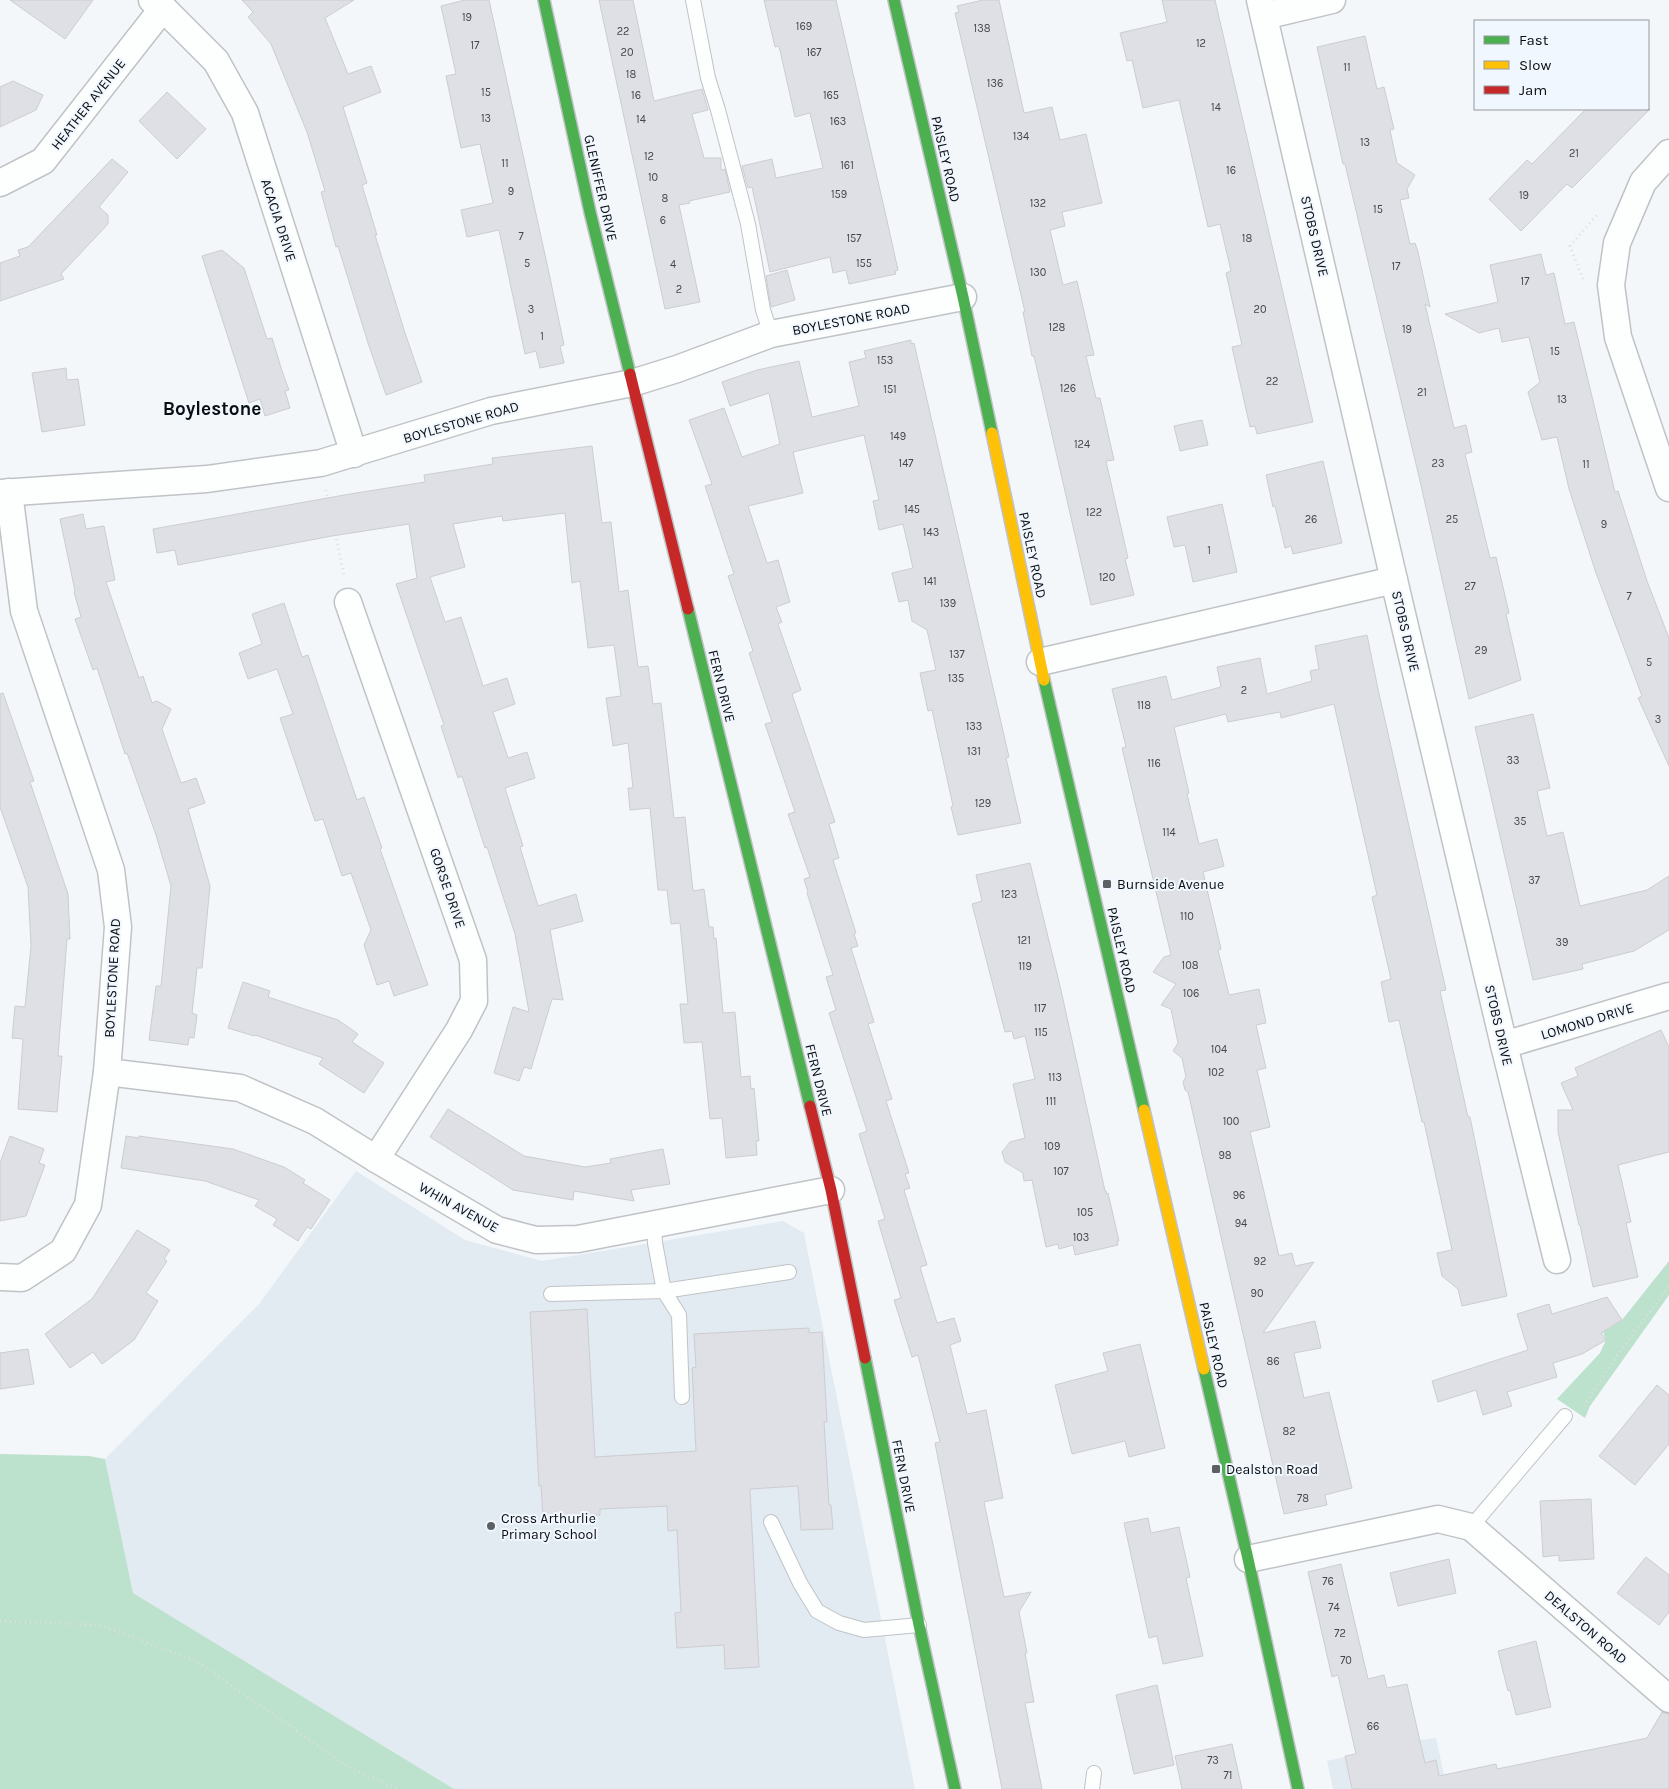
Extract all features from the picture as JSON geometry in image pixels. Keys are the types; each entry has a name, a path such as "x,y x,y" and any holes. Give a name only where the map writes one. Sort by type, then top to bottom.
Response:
{"street":[{"name":"GLENIFFER DRIVE","path":"544,0 590,212 632,383"},
{"name":"PAISLEY ROAD","path":"894,0 963,298 1040,662 1248,1559 1298,1789"},
{"path":"1262,8 1332,0"},
{"name":"HEATHER AVENUE","path":"0,183 44,162 158,4"},
{"name":"ACACIA DRIVE","path":"158,4 216,61 245,113 354,454"},
{"name":"STOBS DRIVE","path":"1262,8 1394,580 1557,1260"},
{"path":"1669,153 1644,182 1617,243 1611,285 1618,337 1669,488"},
{"name":"BOYLESTONE ROAD","path":"0,1277 22,1278 63,1251 88,1205 107,1072 118,927 112,870 24,611 4,492 207,479 321,463 491,411 632,383 677,369 771,334 963,298"},
{"name":"FERN DRIVE","path":"632,383 831,1190 919,1625 955,1789"},
{"path":"1040,662 1394,580"},
{"name":"GORSE DRIVE","path":"348,602 473,960 474,1001 459,1030 376,1159"},
{"name":"LOMOND DRIVE","path":"1504,1045 1669,996"},
{"name":"WHIN AVENUE","path":"107,1072 240,1088 316,1121 376,1159 497,1230 536,1240 578,1239 831,1190"},
{"name":"DEALSTON ROAD","path":"1248,1559 1438,1519 1471,1527 1669,1699"}],"lane":[{"path":"693,0 708,78 748,224 763,310 771,334"},
{"path":"654,1225 655,1243 664,1291 678,1314 682,1397"},
{"path":"551,1294 664,1291 789,1272"},
{"path":"1471,1527 1565,1416"},
{"path":"771,1522 800,1583 818,1611 839,1624 864,1630 919,1625"},
{"path":"1092,1789 1094,1773"}],"path":[{"path":"321,463 348,602"},
{"path":"1565,1416 1579,1414 1616,1357 1669,1286"},
{"path":"0,1621 100,1625 196,1661 350,1768 399,1789"}],"shaded area":[{"name":"Cross Arthurlie Primary School","path":"356,1171 465,1240 542,1261 783,1221 804,1233 915,1789 454,1789 133,1593 105,1459 259,1304"},
{"path":"1436,1738 1447,1789 1333,1789 1327,1761"}],"green space":[{"path":"1669,1261 1669,1295 1590,1406 1585,1418 1557,1399 1600,1353 1606,1340 1603,1332 1622,1320"},
{"path":"0,1454 89,1456 105,1459 133,1593 454,1789 0,1789"}],"building":[{"path":"10,0 93,0 65,39"},
{"path":"242,0 354,0 325,18 348,74 371,66 381,92 343,107 367,183 362,185 377,235 375,235 422,382 386,395 338,246 336,247 321,192 325,191 307,132 271,44 248,17 253,12"},
{"path":"465,0 489,0 564,345 560,346 564,363 540,368 536,351 525,354 499,230 467,237 461,210 493,203 480,144 461,148 446,76 456,74 441,6"},
{"path":"599,0 633,0 654,101 702,89 708,110 692,114 704,158 721,158 721,170 725,169 730,192 679,205 700,302 665,309"},
{"path":"764,0 836,0 898,270 895,271 896,274 849,284 846,270 833,273 830,257 770,272 752,187 748,188 742,166 772,159 776,178 823,168 810,113 795,117 779,46 775,47"},
{"path":"983,0 999,0 1024,113 1052,107 1060,140 1086,134 1102,203 1062,212 1065,226 1050,230 1063,285 1077,281 1094,355 1086,356 1096,398 1100,398 1114,460 1106,461 1128,558 1125,559 1134,595 1091,605 1034,356 1032,356 1023,312 1025,312 955,13 959,12 957,6"},
{"path":"1162,0 1215,0 1313,422 1257,434 1255,426 1250,427 1232,347 1242,345 1226,273 1231,271 1220,224 1208,227 1179,100 1143,108 1132,60 1127,61 1120,33 1167,22"},
{"path":"1365,36 1377,89 1384,87 1394,129 1390,130 1397,163 1415,175 1407,189 1409,198 1400,200 1410,244 1415,243 1418,252 1430,307 1425,304 1454,428 1466,425 1472,452 1465,454 1490,558 1496,557 1509,613 1506,614 1521,680 1469,699 1420,481 1345,164 1343,164 1317,47"},
{"path":"13,81 43,95 36,110 0,127 0,87"},
{"path":"167,92 206,129 177,159 139,121"},
{"path":"1650,109 1572,188 1567,184 1521,231 1489,199 1527,160 1532,164 1585,110"},
{"path":"112,159 128,172 99,207 108,215 108,224 61,274 64,279 0,301 0,263 20,256 18,250 28,247"},
{"path":"222,250 244,268 267,339 272,338 289,390 285,391 290,408 265,416 260,399 249,403 202,256"},
{"path":"1541,254 1546,275 1554,273 1565,324 1574,322 1615,492 1618,491 1647,581 1669,638 1669,766 1638,698 1642,696 1596,573 1569,489 1557,437 1542,440 1528,392 1540,382 1529,337 1502,342 1499,328 1479,333 1445,314 1498,302 1490,265"},
{"path":"787,270 795,300 771,307 766,276"},
{"path":"911,340 911,344 914,343 1009,757 1006,758 1021,823 958,835 932,710 928,711 920,673 936,670 927,630 912,621 908,600 899,602 892,573 913,568 903,524 879,530 873,501 879,500 864,435 793,452 803,493 748,506 767,563 778,560 790,602 776,607 782,622 778,624 801,690 792,694 835,822 829,824 839,858 833,860 856,933 854,934 858,946 851,948 874,1022 868,1024 892,1099 886,1101 909,1173 905,1174 910,1188 904,1190 927,1265 920,1267 937,1323 954,1318 961,1341 950,1345 967,1414 986,1410 1003,1498 984,1502 1004,1597 1031,1592 1019,1612 1034,1702 1025,1703 1042,1789 1002,1789 935,1443 940,1442 918,1355 912,1357 894,1300 901,1298 878,1221 885,1219 859,1134 867,1131 829,1013 836,1010 826,977 833,975 807,893 804,879 810,877 788,814 795,812 765,724 772,722 749,653 753,651 728,576 734,574 705,486 712,484 689,420 724,408 742,457 780,444 769,393 730,406 722,382 757,370 799,361 812,417 859,406 849,362 866,358 864,351"},
{"path":"66,368 67,380 78,379 85,425 42,432 32,373"},
{"path":"1202,420 1208,445 1180,451 1174,426"},
{"path":"592,446 602,523 611,522 619,592 628,590 638,667 648,666 653,704 661,703 674,818 685,817 693,891 704,889 709,927 713,927 714,939 716,938 723,1013 735,1012 741,1077 750,1076 751,1089 754,1088 759,1141 756,1141 757,1155 726,1158 722,1118 710,1119 702,1042 684,1043 680,1004 688,1004 680,923 671,924 667,890 658,890 650,808 630,810 628,788 633,788 628,743 613,746 606,698 621,696 614,645 588,648 580,581 572,583 565,513 503,521 502,516 453,524 465,567 430,577 445,622 461,617 483,686 507,678 515,704 493,712 508,758 527,752 535,778 505,788 523,846 520,847 538,906 576,894 583,921 550,930 563,1000 552,999 531,1069 524,1067 519,1081 494,1073 513,1007 529,1012 515,934 462,776 458,778 441,726 444,725 396,584 417,578 409,524 332,536 178,565 175,550 157,553 153,529 425,482 424,475 493,464 492,458"},
{"path":"1323,461 1342,543 1293,554 1291,546 1285,548 1266,475"},
{"path":"1222,504 1237,572 1193,582 1185,545 1174,547 1167,517"},
{"path":"83,514 86,529 104,526 115,580 106,582 139,678 143,676 152,703 157,701 171,709 162,729 181,783 196,778 205,803 188,809 210,886 202,968 197,968 192,1013 197,1015 194,1038 189,1037 188,1045 149,1040 156,986 161,986 171,886 156,835 127,753 125,754 97,668 93,670 75,619 81,617 74,592 60,519"},
{"path":"284,603 302,657 308,655 357,800 364,797 382,848 380,849 428,985 394,996 389,981 377,985 364,945 371,930 351,873 342,876 323,819 315,821 280,718 293,714 277,669 248,679 239,653 262,644 252,614"},
{"path":"1367,635 1446,990 1440,991 1468,1117 1470,1117 1507,1296 1462,1306 1458,1289 1442,1276 1437,1253 1452,1250 1399,1020 1389,1022 1381,982 1391,979 1372,897 1377,895 1334,704 1281,718 1280,712 1228,722 1226,714 1174,727 1199,844 1217,839 1224,866 1203,872 1221,949 1218,950 1229,995 1259,989 1266,1023 1256,1025 1266,1068 1257,1070 1270,1127 1250,1132 1279,1256 1292,1253 1295,1266 1314,1262 1263,1333 1315,1321 1321,1348 1294,1353 1304,1398 1329,1392 1352,1488 1325,1495 1327,1505 1284,1514 1188,1092 1185,1090 1183,1082 1186,1077 1182,1058 1173,1051 1178,1043 1171,1009 1161,1005 1176,984 1153,972 1164,957 1171,955 1122,748 1126,747 1112,689 1166,676 1172,700 1221,687 1217,667 1260,658 1267,694 1312,681 1310,671 1319,669 1315,646"},
{"path":"3,693 34,781 30,782 68,894 70,939 67,939 58,1056 62,1056 57,1112 18,1109 23,1039 12,1038 15,1006 25,1007 31,946 28,887 0,807 0,694"},
{"path":"1533,714 1550,788 1537,791 1547,836 1563,832 1580,906 1647,890 1669,876 1669,930 1634,951 1582,964 1583,969 1533,980 1475,727"},
{"path":"1030,863 1061,990 1105,1191 1108,1193 1119,1241 1117,1241 1118,1245 1075,1255 1073,1245 1059,1249 1058,1244 1046,1247 1032,1180 1024,1181 1023,1173 1005,1162 1002,1152 1010,1142 1025,1138 1013,1084 1035,1079 1025,1036 1014,1039 1012,1031 1005,1032 972,904 982,901 976,875"},
{"path":"243,982 270,991 268,997 338,1020 358,1034 352,1042 384,1063 364,1093 319,1064 323,1058 228,1028"},
{"path":"1661,1030 1669,1047 1669,1152 1618,1165 1631,1222 1626,1223 1638,1277 1593,1287 1558,1132 1558,1110 1573,1110 1561,1083 1578,1076 1575,1068"},
{"path":"448,1109 524,1156 585,1167 611,1163 610,1159 663,1149 670,1184 631,1190 634,1201 574,1191 573,1200 513,1190 430,1137"},
{"path":"10,1136 44,1149 39,1163 45,1165 26,1216 0,1221 0,1163"},
{"path":"126,1136 139,1138 139,1136 233,1149 284,1167 305,1180 303,1183 330,1200 311,1229 307,1227 298,1241 273,1225 277,1219 255,1206 259,1200 205,1181 121,1168"},
{"path":"137,1230 170,1250 164,1259 167,1261 146,1293 158,1301 134,1340 102,1364 93,1352 70,1368 45,1334 92,1299"},
{"path":"1607,1297 1622,1320 1601,1333 1606,1340 1582,1354 1553,1363 1557,1377 1507,1392 1512,1406 1483,1415 1476,1390 1438,1402 1432,1381 1528,1350 1517,1314 1549,1304 1552,1314"},
{"path":"587,1309 595,1457 696,1451 692,1368 696,1367 694,1334 809,1328 809,1333 822,1332 827,1422 824,1422 829,1505 831,1505 833,1529 801,1530 798,1486 750,1489 759,1667 725,1669 724,1645 677,1648 675,1613 681,1612 677,1530 668,1531 667,1506 600,1509 600,1515 543,1517 541,1486 539,1486 530,1312"},
{"path":"1140,1344 1165,1448 1129,1457 1125,1441 1072,1454 1055,1385 1108,1371 1103,1353"},
{"path":"28,1349 34,1384 0,1389 0,1353"},
{"path":"1657,1385 1669,1395 1669,1444 1635,1485 1599,1456"},
{"path":"1591,1499 1594,1559 1559,1561 1559,1555 1543,1557 1540,1501"},
{"path":"1148,1518 1151,1533 1179,1527 1190,1577 1186,1578 1203,1656 1163,1664 1157,1636 1149,1638 1124,1523"},
{"path":"1646,1557 1669,1575 1669,1612 1659,1625 1617,1593"},
{"path":"1449,1559 1456,1593 1398,1606 1390,1573"},
{"path":"1341,1564 1368,1679 1384,1675 1387,1688 1407,1684 1425,1763 1436,1760 1439,1776 1496,1764 1497,1769 1647,1738 1662,1712 1669,1714 1669,1789 1352,1789 1345,1756 1356,1754 1338,1675 1332,1677 1308,1572"},
{"path":"1536,1641 1551,1707 1516,1715 1498,1651"},
{"path":"1157,1685 1174,1765 1134,1774 1116,1695"},
{"path":"1232,1744 1242,1789 1182,1789 1175,1756"}],"traffic: fast":[{"path":"544,0 590,212 630,374"},
{"path":"894,0 963,297 992,433"},
{"path":"688,609 810,1106"},
{"path":"1044,680 1144,1110"},
{"path":"865,1358 919,1625 955,1789"},
{"path":"1204,1369 1298,1789"}],"traffic: slow":[{"path":"992,433 1044,680"},
{"path":"1144,1110 1204,1369"}],"traffic: jam":[{"path":"630,374 688,609"},
{"path":"810,1106 831,1190 865,1358"}],"place":[{"name":"Burnside Avenue","path":"1107,884"},
{"name":"Dealston Road","path":"1216,1469"},
{"name":"Cross Arthurlie Primary School","path":"491,1526"}],"district":[{"name":"Boylestone","path":"212,408"}]}
